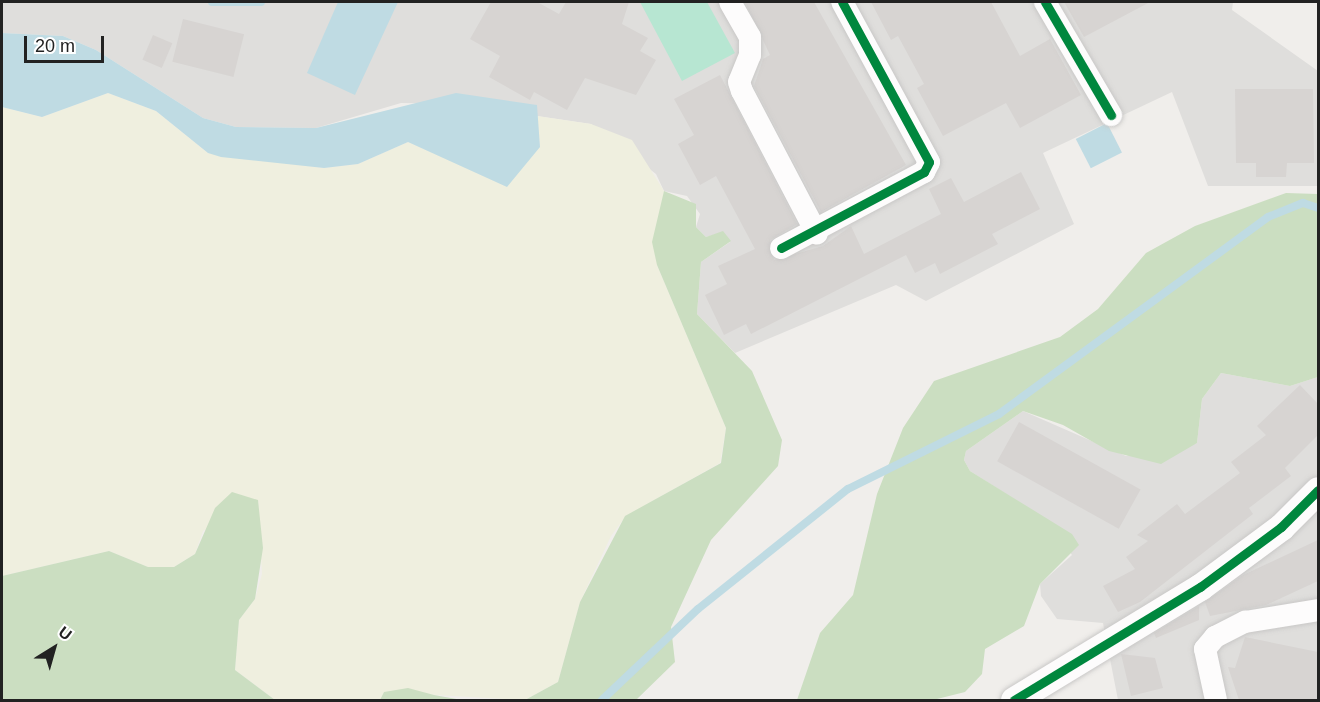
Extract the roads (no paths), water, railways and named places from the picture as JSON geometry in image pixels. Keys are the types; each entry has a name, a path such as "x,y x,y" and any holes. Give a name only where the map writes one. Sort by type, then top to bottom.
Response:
{"street":[{"path":"730,2 750,37 750,55 739,82 742,92 817,234"},
{"path":"781,248 817,234 924,172 929,162 843,2"},
{"path":"1046,2 1111,115"},
{"path":"1014,700 1200,587 1281,526 1318,490"},
{"path":"1216,700 1205,649 1215,637 1245,622 1318,610"}],"water":[{"path":"338,2 398,2 355,95 307,73"},
{"path":"2,33 63,36 96,50 203,118 236,127 316,128 456,93 537,105 540,147 507,187 408,142 358,164 324,168 221,157 208,153 156,111 108,93 42,117 2,107"},
{"path":"1107,123 1122,152 1091,168 1076,139"}],"waterway":[{"path":"212,2 261,2"},
{"path":"602,700 698,609 848,489 999,414 1268,217 1303,203 1318,208"}]}
